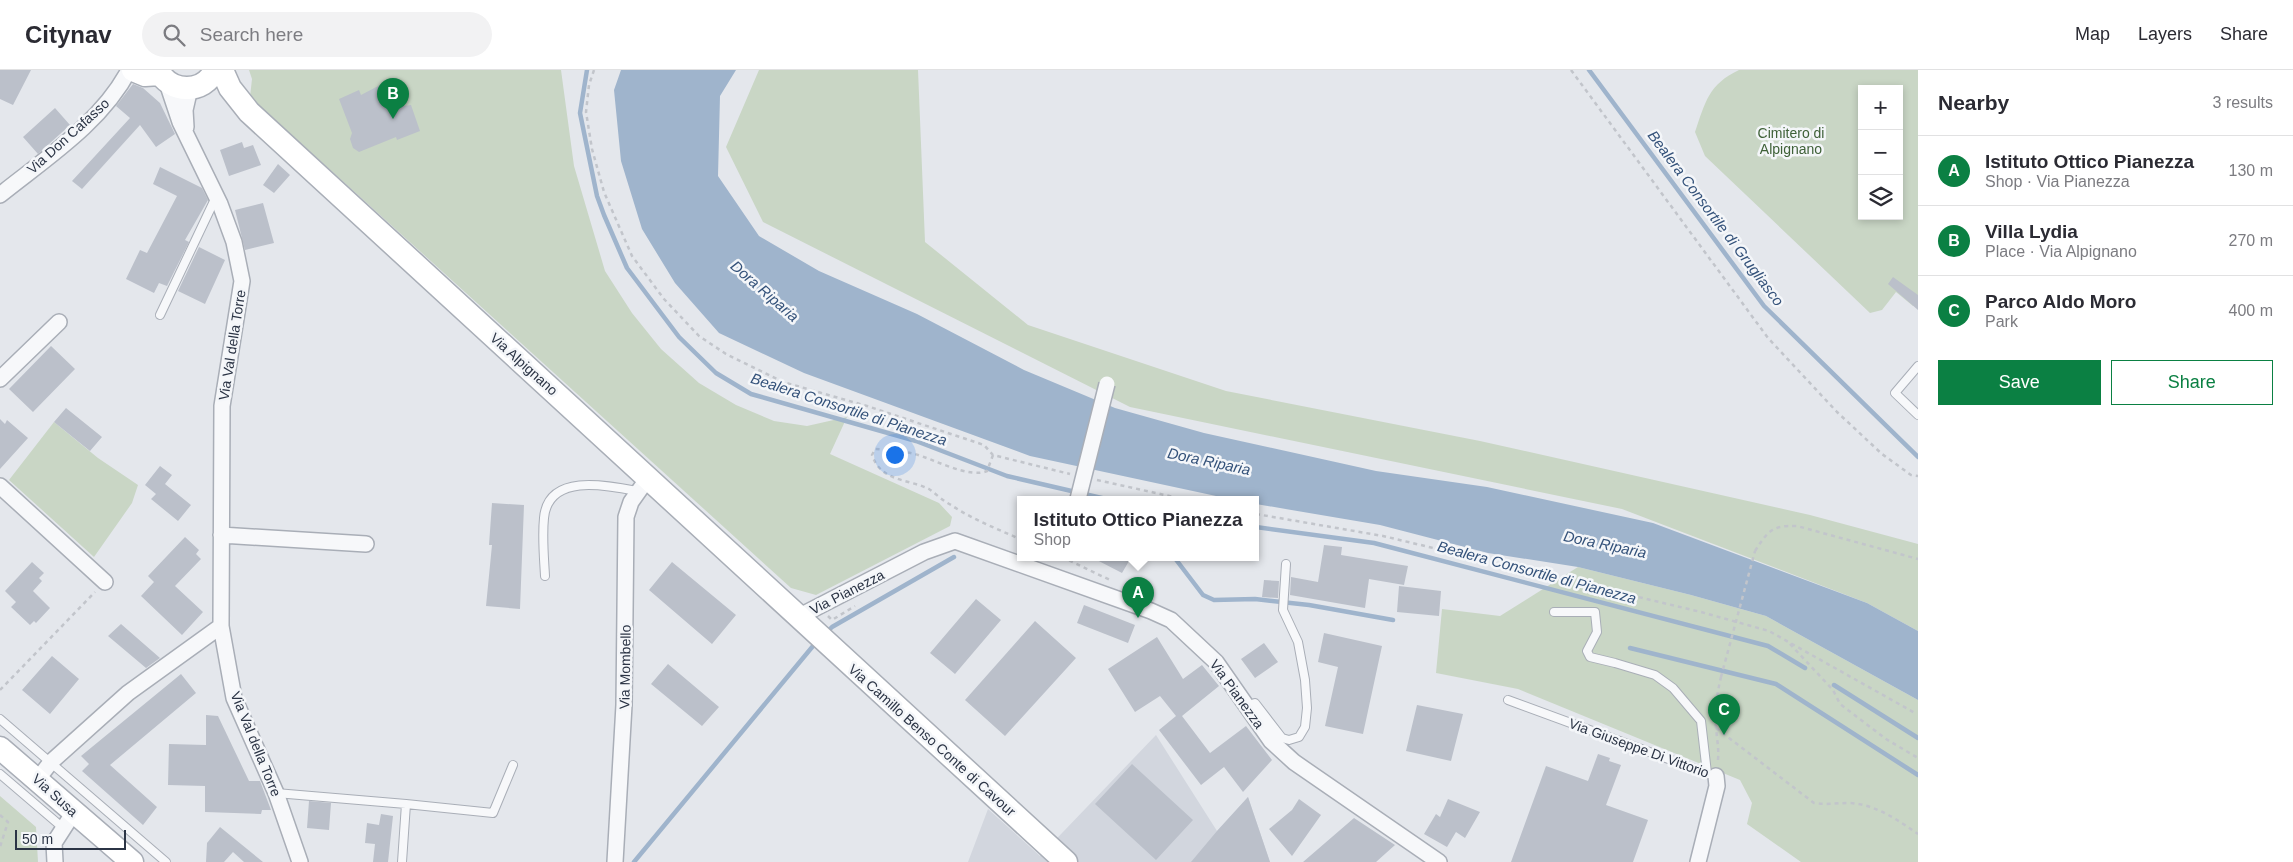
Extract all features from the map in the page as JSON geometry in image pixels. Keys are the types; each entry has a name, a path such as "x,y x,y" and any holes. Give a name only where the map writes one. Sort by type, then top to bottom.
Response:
{"street":[{"name":"Via Alpignano","path":"131,70 145,75 161,75 177,87 193,88 249,112"},
{"name":"Via Don Cafasso","path":"0,195 72,137 108,103 131,70"},
{"path":"193,88 208,80 215,70"},
{"name":"Via Alpignano","path":"222,70 230,88 249,112 642,484 807,612"},
{"name":"Via Val della Torre","path":"161,75 187,136 217,197 234,242 242,281 222,406 221,626 234,698 276,793 300,862"},
{"name":"Via Val della Torre","path":"187,136 185,110 193,88"},
{"path":"0,379 59,322"},
{"path":"1079,496 1107,384"},
{"name":"Via Mombello","path":"615,862 624,706 626,517 631,502 642,484"},
{"path":"0,486 105,582"},
{"path":"221,534 366,544"},
{"name":"Via Pianezza","path":"807,612 924,552 955,541 1171,620 1216,662 1271,741 1294,762 1439,862"},
{"name":"Via Camillo Benso Conte di Cavour","path":"807,612 1056,856"},
{"path":"37,780 51,762 128,693 221,626"},
{"name":"Via Susa","path":"0,748 37,780 68,820 132,862"},
{"name":"Via Giuseppe Di Vittorio","path":"1698,862 1717,786 1712,775"},
{"path":"55,862 54,843 68,820"}],"lane":[{"path":"160,315 217,197"},
{"path":"1918,366 1896,393 1918,415"},
{"path":"545,576 544,516 550,498 559,490 574,485 642,484"},
{"path":"1246,706 1255,702 1282,738 1289,740 1299,737 1305,727 1307,708 1306,680 1298,642 1284,610 1283,596 1286,564"},
{"path":"1554,612 1595,612 1597,632 1587,651 1590,657 1615,662 1655,675 1673,688 1701,722 1712,775"},
{"name":"Via Giuseppe Di Vittorio","path":"1508,700 1712,775"},
{"path":"0,719 166,862"},
{"path":"276,793 493,812 513,765"},
{"path":"0,774 68,820"},
{"path":"402,862 406,804"}],"path":[{"path":"594,70 589,86 586,112 592,149 604,192 632,256 664,299 699,336 726,354 783,382 867,406 984,445 993,455 987,471 980,474 967,472 913,454 875,449 872,455 874,463 885,473 904,483 928,489 951,506 1017,538"},
{"path":"1571,70 1768,338 1837,412 1882,454 1911,475 1918,476"},
{"path":"1259,515 1393,538 1701,612 1769,631 1915,712"},
{"path":"1712,775 1719,748 1716,728 1716,699 1755,551 1766,534 1779,525 1806,528 1918,560"},
{"path":"0,690 105,582"},
{"path":"807,612 832,620 857,605"},
{"path":"1789,642 1833,690 1840,704 1886,739 1918,758"},
{"path":"1716,728 1814,802 1831,806 1850,803 1870,808 1895,818 1918,834"},
{"path":"0,815 8,822 0,847"}],"shaded area":[{"path":"1156,735 1217,831 1248,797 1270,862 968,862 988,809 1040,856"}],"green space":[{"path":"249,70 561,70 574,166 605,271 632,313 661,349 699,383 736,405 774,421 807,426 847,417 830,454 939,503 952,517 950,526 816,595 791,588 250,97 252,79"},
{"path":"759,70 918,70 925,242 1028,325 1226,391 1480,441 1810,515 1918,544 1918,631 1867,603 1622,509 1130,407 763,222 726,147"},
{"name":"Cimitero di Alpignano","path":"1739,70 1918,70 1918,300 1913,306 1896,292 1882,310 1870,313 1705,156 1695,132 1705,103 1721,81"},
{"path":"54,422 98,458 138,485 132,503 94,557 9,480"},
{"path":"1578,567 1766,616 1918,700 1918,862 1801,862 1747,824 1752,803 1740,780 1518,689 1436,673 1442,609 1500,616"},
{"path":"0,796 36,827 38,862 0,862"}],"water":[{"name":"Dora Riparia","path":"621,70 736,70 720,96 718,176 759,236 819,271 917,314 1024,370 1115,408 1204,433 1376,471 1487,487 1653,523 1867,603 1918,631 1918,700 1766,616 1578,567 1488,553 1380,525 1259,505 1259,496 1216,496 1030,456 804,373 719,333 675,283 642,229 621,161 614,90"}],"building":[{"path":"0,70 31,70 13,105 0,99"},
{"path":"384,83 386,88 395,84 404,106 411,105 420,131 397,140 396,137 359,152 353,148 350,139 352,133 339,99 359,90 361,95"},
{"path":"133,84 143,88 160,103 175,134 156,147 140,125 82,189 72,181 130,118 116,106"},
{"path":"55,108 70,125 38,154 23,137"},
{"path":"242,142 244,148 253,145 261,165 229,176 220,150"},
{"path":"278,164 290,175 274,193 263,185"},
{"path":"160,167 202,188 208,200 185,240 189,242 167,286 159,283 154,293 126,279 140,250 147,253 177,196 153,184"},
{"path":"263,203 274,243 245,250 235,210"},
{"path":"199,247 225,260 205,304 178,291"},
{"path":"1893,277 1918,295 1918,310 1888,284"},
{"path":"51,346 75,369 33,412 9,389"},
{"path":"66,408 102,437 90,451 54,422"},
{"path":"0,419 5,424 7,420 28,438 0,469"},
{"path":"160,466 172,475 165,484 191,505 178,521 151,499 156,494 145,485"},
{"path":"492,503 524,505 520,609 486,606 492,545 489,545"},
{"path":"185,537 199,550 196,554 201,559 175,586 203,612 182,635 141,596 154,582 148,576"},
{"path":"1324,545 1342,547 1341,555 1408,566 1404,585 1369,579 1365,608 1290,595 1291,577 1318,582"},
{"path":"1099,561 1129,561 1122,573"},
{"path":"32,562 44,573 39,578 42,581 33,591 50,608 36,623 34,621 30,625 11,607 16,602 5,591"},
{"path":"672,562 736,615 712,644 649,590"},
{"path":"1264,580 1279,581 1278,598 1262,597"},
{"path":"1399,586 1441,591 1439,616 1397,612"},
{"path":"976,599 1001,620 955,674 930,653"},
{"path":"1084,605 1135,625 1128,643 1077,623"},
{"path":"1035,621 1076,658 1005,736 965,700"},
{"path":"121,624 160,658 146,668 108,636"},
{"path":"1324,633 1382,646 1363,734 1325,726 1338,667 1318,662"},
{"path":"1157,637 1183,679 1202,665 1219,686 1182,716 1210,753 1246,726 1272,760 1243,792 1224,767 1201,785 1159,730 1176,716 1160,696 1135,712 1108,669"},
{"path":"1264,643 1278,662 1255,678 1241,659"},
{"path":"52,656 79,679 50,714 22,690"},
{"path":"668,664 719,707 702,726 651,684"},
{"path":"181,674 196,693 110,765 157,807 143,825 82,771 89,764 81,756"},
{"path":"1417,705 1463,714 1451,761 1406,751"},
{"path":"206,715 218,716 249,781 260,781 271,810 262,810 261,814 205,812 205,786 168,785 169,744 206,745"},
{"path":"1598,754 1610,758 1609,761 1621,765 1606,805 1648,820 1633,862 1511,862 1546,766 1588,781"},
{"path":"1132,764 1193,820 1156,860 1095,804"},
{"path":"1248,797 1270,862 1191,862 1217,831"},
{"path":"1299,799 1321,815 1292,856 1269,829 1292,810"},
{"path":"1448,799 1480,812 1465,838 1456,832 1447,847 1424,834 1436,814 1440,817"},
{"path":"309,801 331,803 329,830 307,828"},
{"path":"381,814 393,816 388,862 373,862 375,844 365,843 367,823 379,825"},
{"path":"1354,818 1395,845 1376,862 1303,862"},
{"path":"220,827 263,862 244,862 233,852 224,862 206,862 207,843"}],"waterway":[{"name":"Bealera Consortile di Pianezza","path":"587,70 580,113 597,196 604,215 627,268 679,337 716,373 751,394 916,441 1007,476 1093,496"},
{"name":"Bealera Consortile di Grugliasco","path":"1589,70 1764,306 1918,457"},
{"name":"Bealera Consortile di Pianezza","path":"1259,527 1374,543 1768,646 1805,668"},
{"path":"826,633 832,627 954,557"},
{"path":"1177,561 1203,595 1214,600 1255,599 1309,605 1393,620"},
{"path":"634,862 813,646"},
{"path":"1630,648 1776,684 1918,775"},
{"name":"Bealera Consortile di Pianezza","path":"1834,685 1918,738"}],"place":[{"name":"Villa Lydia","path":"393,119"},
{"name":"Istituto Ottico Pianezza","path":"1138,618"},
{"name":"Parco Aldo Moro","path":"1724,735"}]}
